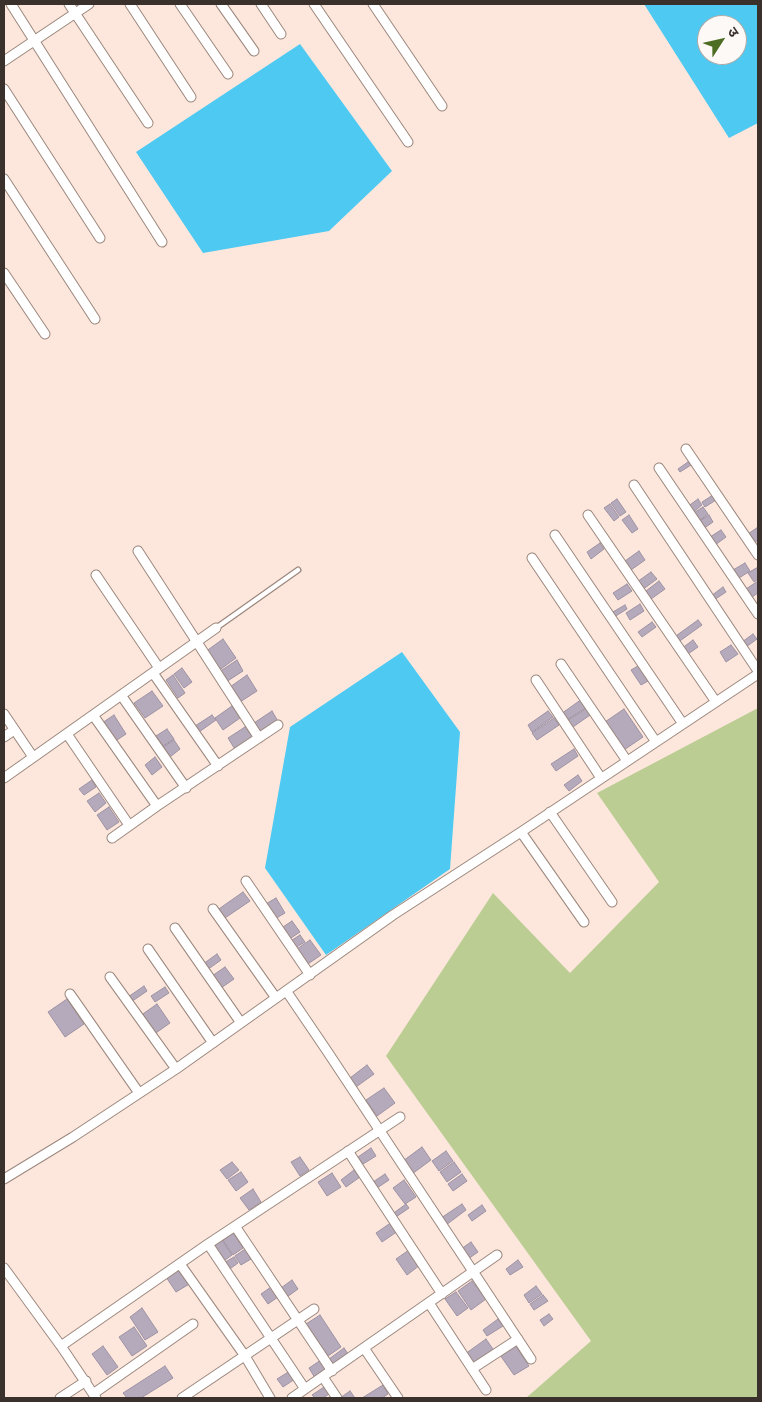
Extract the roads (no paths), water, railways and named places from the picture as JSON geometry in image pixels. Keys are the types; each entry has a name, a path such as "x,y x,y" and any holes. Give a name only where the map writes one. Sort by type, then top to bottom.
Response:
{"street":[{"path":"11,4 162,242"},
{"path":"69,4 148,123"},
{"path":"4,49 6,59 89,4"},
{"path":"130,4 191,97"},
{"path":"180,4 228,74"},
{"path":"222,4 254,51"},
{"path":"261,4 281,34"},
{"path":"314,4 408,142"},
{"path":"373,4 442,106"},
{"path":"4,90 100,238"},
{"path":"4,179 95,319"},
{"path":"4,273 45,334"},
{"path":"686,449 758,555"},
{"path":"658,468 758,614"},
{"path":"4,1179 65,1142 176,1069 393,915 522,832 758,672 634,485"},
{"path":"588,514 716,702"},
{"path":"554,535 683,724"},
{"path":"138,552 259,738"},
{"path":"532,558 656,742"},
{"path":"96,575 218,766"},
{"path":"4,778 216,628"},
{"path":"561,664 627,762"},
{"path":"536,680 601,778"},
{"path":"121,695 186,788"},
{"path":"4,714 34,757"},
{"path":"93,715 157,806"},
{"path":"112,838 128,825 278,725"},
{"path":"4,737 14,730"},
{"path":"66,734 128,825"},
{"path":"550,812 612,902"},
{"path":"522,832 584,922"},
{"path":"246,881 310,975"},
{"path":"214,909 276,998"},
{"path":"175,928 241,1023"},
{"path":"148,949 213,1043"},
{"path":"110,977 176,1069"},
{"path":"287,992 531,1359"},
{"path":"70,994 139,1093"},
{"path":"61,1346 208,1244 400,1117"},
{"path":"348,1151 442,1294"},
{"path":"235,1226 332,1371"},
{"path":"208,1244 271,1339 300,1395 364,1348 497,1256"},
{"path":"180,1264 245,1356 270,1398"},
{"path":"4,1268 95,1396 193,1324"},
{"path":"429,1303 486,1390"},
{"path":"182,1398 314,1309"},
{"path":"472,1369 518,1338"},
{"path":"364,1348 398,1398"},
{"path":"323,1377 337,1398"},
{"path":"60,1398 86,1381"}],"lane":[{"path":"216,628 298,570"}],"water":[{"path":"644,4 758,4 758,123 729,138"},
{"path":"300,44 392,171 329,231 203,253 136,152"},
{"path":"402,652 460,732 450,869 326,955 265,868 290,727"}]}
